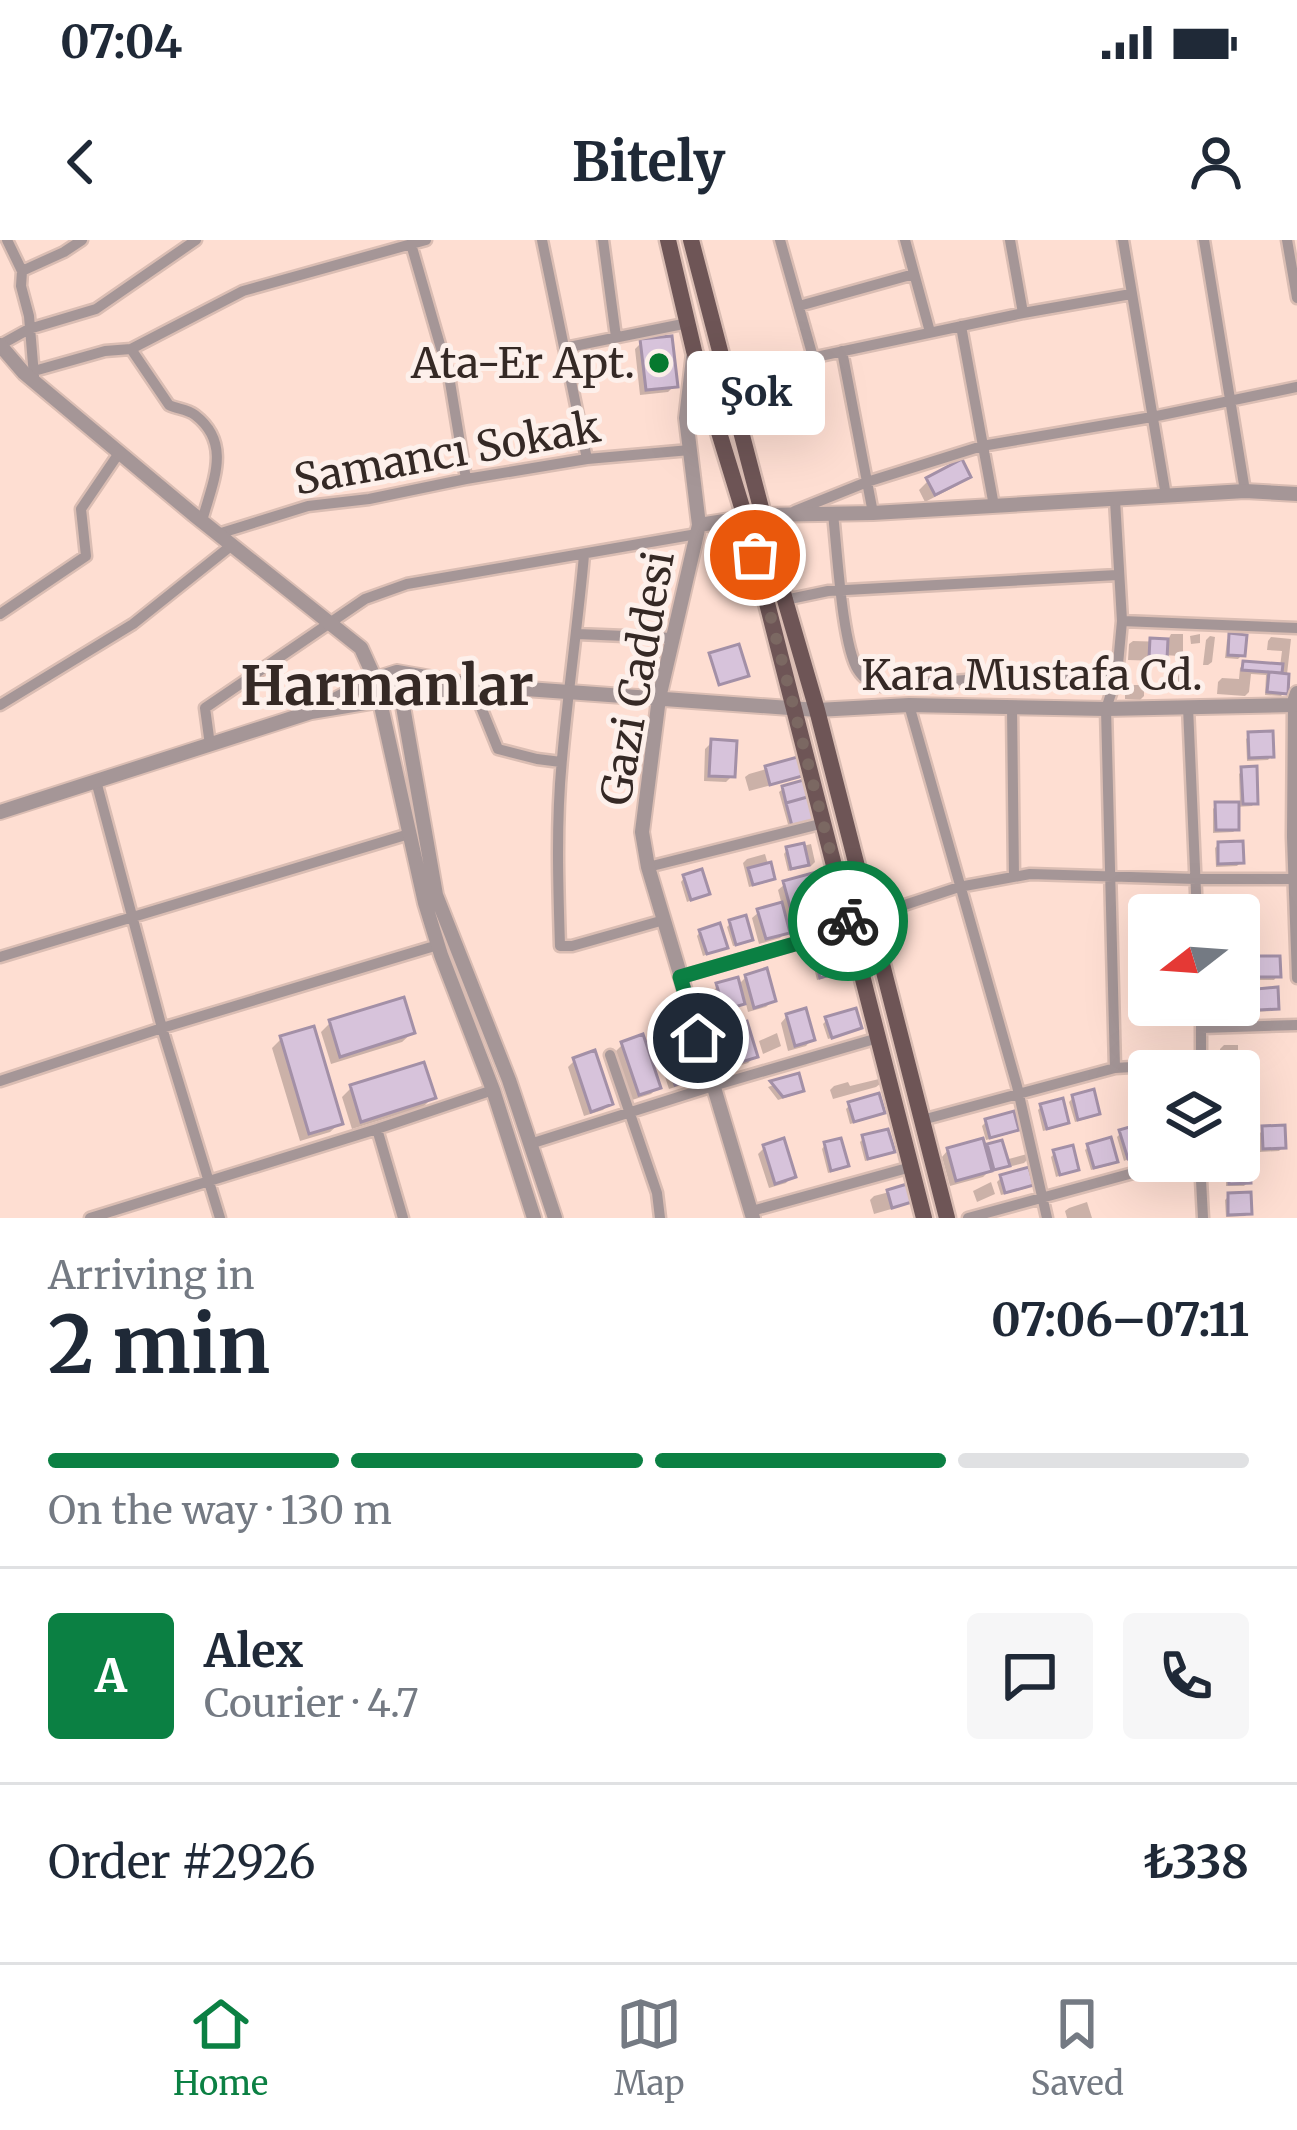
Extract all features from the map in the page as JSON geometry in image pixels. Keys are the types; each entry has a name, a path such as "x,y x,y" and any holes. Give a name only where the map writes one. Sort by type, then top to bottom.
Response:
{"main road":[{"path":"668,240 694,352 785,600 817,710 947,1218"},
{"path":"691,240 727,376 795,708 923,1218"}],"street":[{"path":"8,240 22,271 34,376"},
{"path":"22,271 82,240"},
{"path":"196,240 96,309 29,329 0,345 119,453 361,648 376,679 438,945 535,1218"},
{"path":"34,376 105,351 130,349 242,291 425,240"},
{"path":"542,240 587,460"},
{"path":"603,240 616,337"},
{"path":"780,240 813,357"},
{"path":"905,240 929,332"},
{"path":"1010,240 1023,313"},
{"path":"1123,240 1166,496"},
{"path":"1204,240 1245,491"},
{"path":"1287,240 1297,298"},
{"path":"411,244 449,376 466,479"},
{"path":"799,306 914,274"},
{"path":"727,376 1131,294"},
{"path":"564,348 688,323"},
{"path":"961,326 994,506"},
{"path":"130,349 169,405 189,410 211,434 219,454 202,521"},
{"path":"842,351 873,513"},
{"name":"Gazi Caddesi","path":"694,352 686,418 698,529 658,698 642,832 648,866 752,1215"},
{"path":"788,514 867,482 982,446 1297,387"},
{"name":"Samancı Sokak","path":"218,534 308,506 587,460 690,450"},
{"path":"0,614 86,556 81,508 119,453"},
{"path":"210,745 205,708 365,599 407,584 584,555 754,516 1245,491 1297,494"},
{"path":"1115,500 1121,621 1117,675 1106,709 1115,1068"},
{"path":"832,514 853,659 868,681 882,686 1050,674 1117,675"},
{"path":"0,705 133,624 232,545"},
{"path":"584,555 562,762 560,946 664,920"},
{"path":"785,600 828,591 1117,575"},
{"path":"1121,621 1297,628"},
{"path":"577,634 673,638"},
{"path":"398,672 436,895 509,1080 555,1218"},
{"path":"311,712 398,672 472,685"},
{"path":"472,685 498,748 562,762"},
{"path":"0,812 311,712 472,685"},
{"name":"Kara Mustafa Cd.","path":"472,685 817,710 909,705 1295,707"},
{"path":"909,705 1019,1092 1047,1218"},
{"path":"1012,707 1014,877"},
{"path":"1188,707 1196,894"},
{"path":"1295,707 1297,978"},
{"path":"96,782 130,917 220,1218"},
{"path":"648,866 824,823"},
{"path":"0,957 409,834"},
{"path":"868,917 959,887 1030,874 1295,879"},
{"path":"680,977 850,928"},
{"path":"0,1081 438,945"},
{"path":"1201,1050 1202,1028 1297,1025"},
{"path":"530,1144 878,1038"},
{"path":"610,1055 657,1193 657,1217"},
{"path":"922,1120 1128,1068"},
{"path":"89,1218 493,1090"},
{"path":"377,1129 403,1218"},
{"path":"752,1215 911,1167"},
{"path":"968,1218 1128,1174"},
{"path":"1201,1182 1203,1218"}],"building":[{"name":"Ata-Er Apt.","path":"672,336 678,387 646,390 640,339"},
{"path":"962,459 971,477 935,495 926,478"},
{"path":"1229,633 1247,635 1245,656 1228,655"},
{"path":"1150,638 1168,639 1167,659 1149,658"},
{"path":"739,644 749,676 719,685 709,653"},
{"path":"1243,661 1283,664 1282,673 1242,670"},
{"path":"1269,672 1289,674 1288,694 1267,692"},
{"path":"1273,731 1274,757 1249,758 1248,732"},
{"path":"711,739 737,741 735,777 709,776"},
{"path":"801,756 806,775 770,785 765,766"},
{"path":"1257,766 1258,804 1243,804 1241,767"},
{"path":"807,779 811,796 786,803 782,786"},
{"path":"811,796 817,820 792,826 786,803"},
{"path":"1215,802 1239,802 1239,830 1216,830"},
{"path":"1243,841 1244,863 1218,864 1218,842"},
{"path":"804,843 809,865 791,869 786,847"},
{"path":"771,862 775,879 753,885 748,868"},
{"path":"702,869 710,894 691,900 683,875"},
{"path":"816,872 827,916 795,925 783,881"},
{"path":"782,902 790,933 766,939 757,909"},
{"path":"746,915 753,940 736,945 729,920"},
{"path":"827,916 830,927 797,935 795,925"},
{"path":"720,923 728,948 707,954 699,930"},
{"path":"843,949 848,970 820,978 815,957"},
{"path":"1260,956 1280,956 1281,977 1260,977"},
{"path":"767,968 776,1001 754,1008 745,975"},
{"path":"738,977 745,1004 724,1010 716,983"},
{"path":"1278,987 1279,1009 1260,1010 1260,989"},
{"path":"404,997 415,1033 340,1057 329,1020"},
{"path":"806,1008 815,1040 795,1046 786,1014"},
{"path":"856,1008 862,1028 832,1038 825,1017"},
{"path":"747,1021 758,1057 738,1063 727,1027"},
{"path":"680,1023 698,1077 675,1085 658,1031"},
{"path":"314,1026 343,1124 309,1134 280,1036"},
{"path":"643,1034 661,1088 639,1095 621,1042"},
{"path":"595,1050 613,1104 591,1112 573,1058"},
{"path":"424,1062 436,1098 361,1122 350,1085"},
{"path":"799,1073 804,1091 783,1097 770,1081"},
{"path":"1094,1089 1100,1114 1078,1120 1072,1095"},
{"path":"879,1093 885,1113 854,1122 848,1102"},
{"path":"1063,1098 1069,1123 1047,1129 1040,1104"},
{"path":"1014,1111 1019,1130 990,1138 985,1119"},
{"path":"1285,1125 1286,1148 1263,1149 1262,1126"},
{"path":"1128,1127 1128,1159 1119,1130"},
{"path":"888,1129 895,1152 868,1159 862,1135"},
{"path":"1111,1137 1118,1162 1094,1168 1087,1144"},
{"path":"784,1138 796,1177 775,1184 763,1145"},
{"path":"841,1138 849,1166 831,1171 824,1142"},
{"path":"983,1138 992,1171 956,1181 947,1148"},
{"path":"1002,1140 1010,1166 994,1170 987,1144"},
{"path":"1073,1145 1079,1170 1060,1175 1053,1150"},
{"path":"1029,1167 1034,1185 1005,1193 1000,1175"},
{"path":"907,1184 912,1202 892,1208 887,1190"},
{"path":"1251,1192 1252,1214 1228,1215 1228,1193"}],"way so far":[{"path":"755,555 848,921"}],"place":[{"name":"Ata-Er Apt.","path":"659,363"},
{"name":"Şok","path":"755,555"}],"district":[{"name":"Harmanlar","path":"387,686"}],"route":[{"path":"698,1038 680,977 850,928 848,921"}]}
